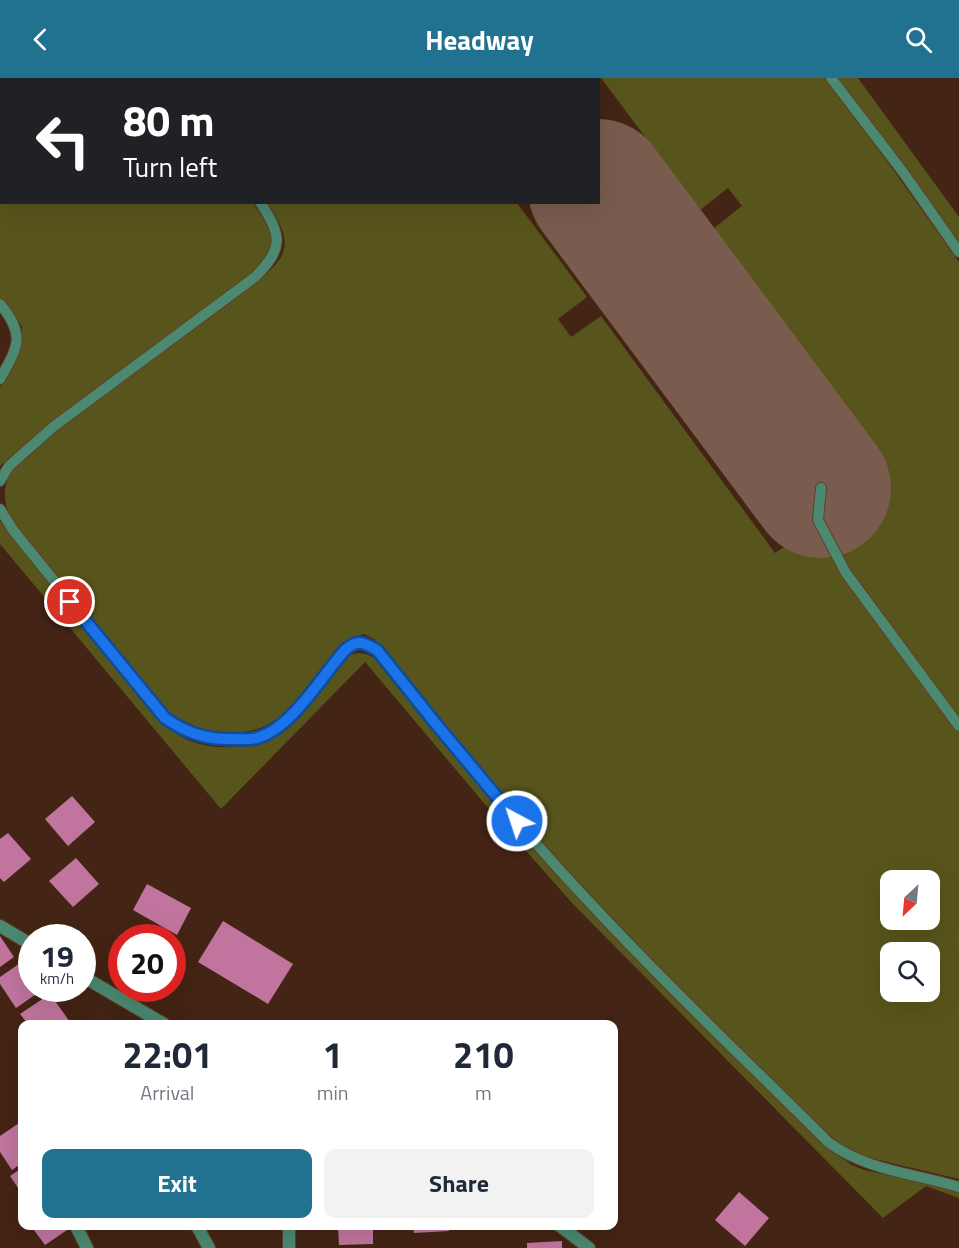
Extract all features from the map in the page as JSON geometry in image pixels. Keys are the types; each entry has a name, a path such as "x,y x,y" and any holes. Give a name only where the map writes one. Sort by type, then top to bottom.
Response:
{"street":[{"path":"0,926 18,937"},
{"path":"96,984 157,1020"},
{"path":"78,1230 87,1248"},
{"path":"200,1230 209,1248"},
{"path":"289,1230 289,1248"},
{"path":"565,1230 589,1248"}],"lane":[{"path":"831,78 903,172 959,252"},
{"path":"0,481 17,458 53,427 255,278 271,262 277,240 276,230 261,204"},
{"path":"0,304 16,329 17,338 16,346 0,379"},
{"path":"821,488 818,520 846,573 959,726"},
{"path":"0,509 13,530 165,718 181,729 198,736 213,739 258,738 277,727 302,704 352,643 361,642 377,650 461,754 574,886 828,1142 841,1152 868,1164 959,1186"}],"shaded area":[{"path":"601,78 824,78 959,262 959,717 851,570 823,519 889,470 713,229 742,206 728,188 700,210"},
{"path":"837,78 858,78 959,217 959,242 895,153"},
{"path":"0,204 254,204 270,231 271,245 268,253 253,272 154,345 0,466 0,387 18,355 22,344 22,327 0,298"},
{"path":"268,204 518,204 587,297 558,319 571,337 601,316 775,553 814,527 842,577 959,732 959,1179 862,1156 840,1144 825,1131 655,963 600,905 494,787 395,662 374,639 364,634 344,644 299,700 276,720 263,727 230,733 196,728 166,711 16,527 9,514 5,493 8,479 17,464 46,437 243,293 277,263 285,244 277,219"},
{"path":"0,521 159,721 190,741 202,745 229,747 256,744 269,739 291,726 299,718 350,655 362,653 376,660 389,672 527,841 581,901 650,973 828,1148 852,1165 864,1170 959,1190 959,1198 926,1186 883,1218 573,904 365,662 221,809 0,544"}],"building":[{"path":"72,796 95,822 68,846 45,819"},
{"path":"8,833 31,859 4,882 0,878 0,839"},
{"path":"76,858 99,884 73,907 49,881"},
{"path":"147,884 191,908 183,924 158,924 133,910"},
{"path":"223,921 293,964 268,1004 198,962"},
{"path":"0,936 14,957 0,967"},
{"path":"18,965 18,1002 25,1002 16,1008 0,984 0,977"},
{"path":"38,1002 56,1002 69,1020 25,1020 20,1014"},
{"path":"18,1124 18,1166 12,1170 0,1152 0,1136"},
{"path":"18,1171 18,1188 10,1176"},
{"path":"739,1192 769,1218 745,1246 715,1220"},
{"path":"34,1230 67,1230 45,1245"},
{"path":"338,1230 373,1230 373,1244 339,1245"},
{"path":"414,1230 449,1231 414,1233"},
{"path":"562,1241 562,1248 527,1248 527,1243"}],"runway":[{"path":"600,192 821,488"}],"route":[{"path":"70,602 165,718 181,729 213,739 258,738 277,727 302,704 352,643 368,644 377,650 517,821"}]}
